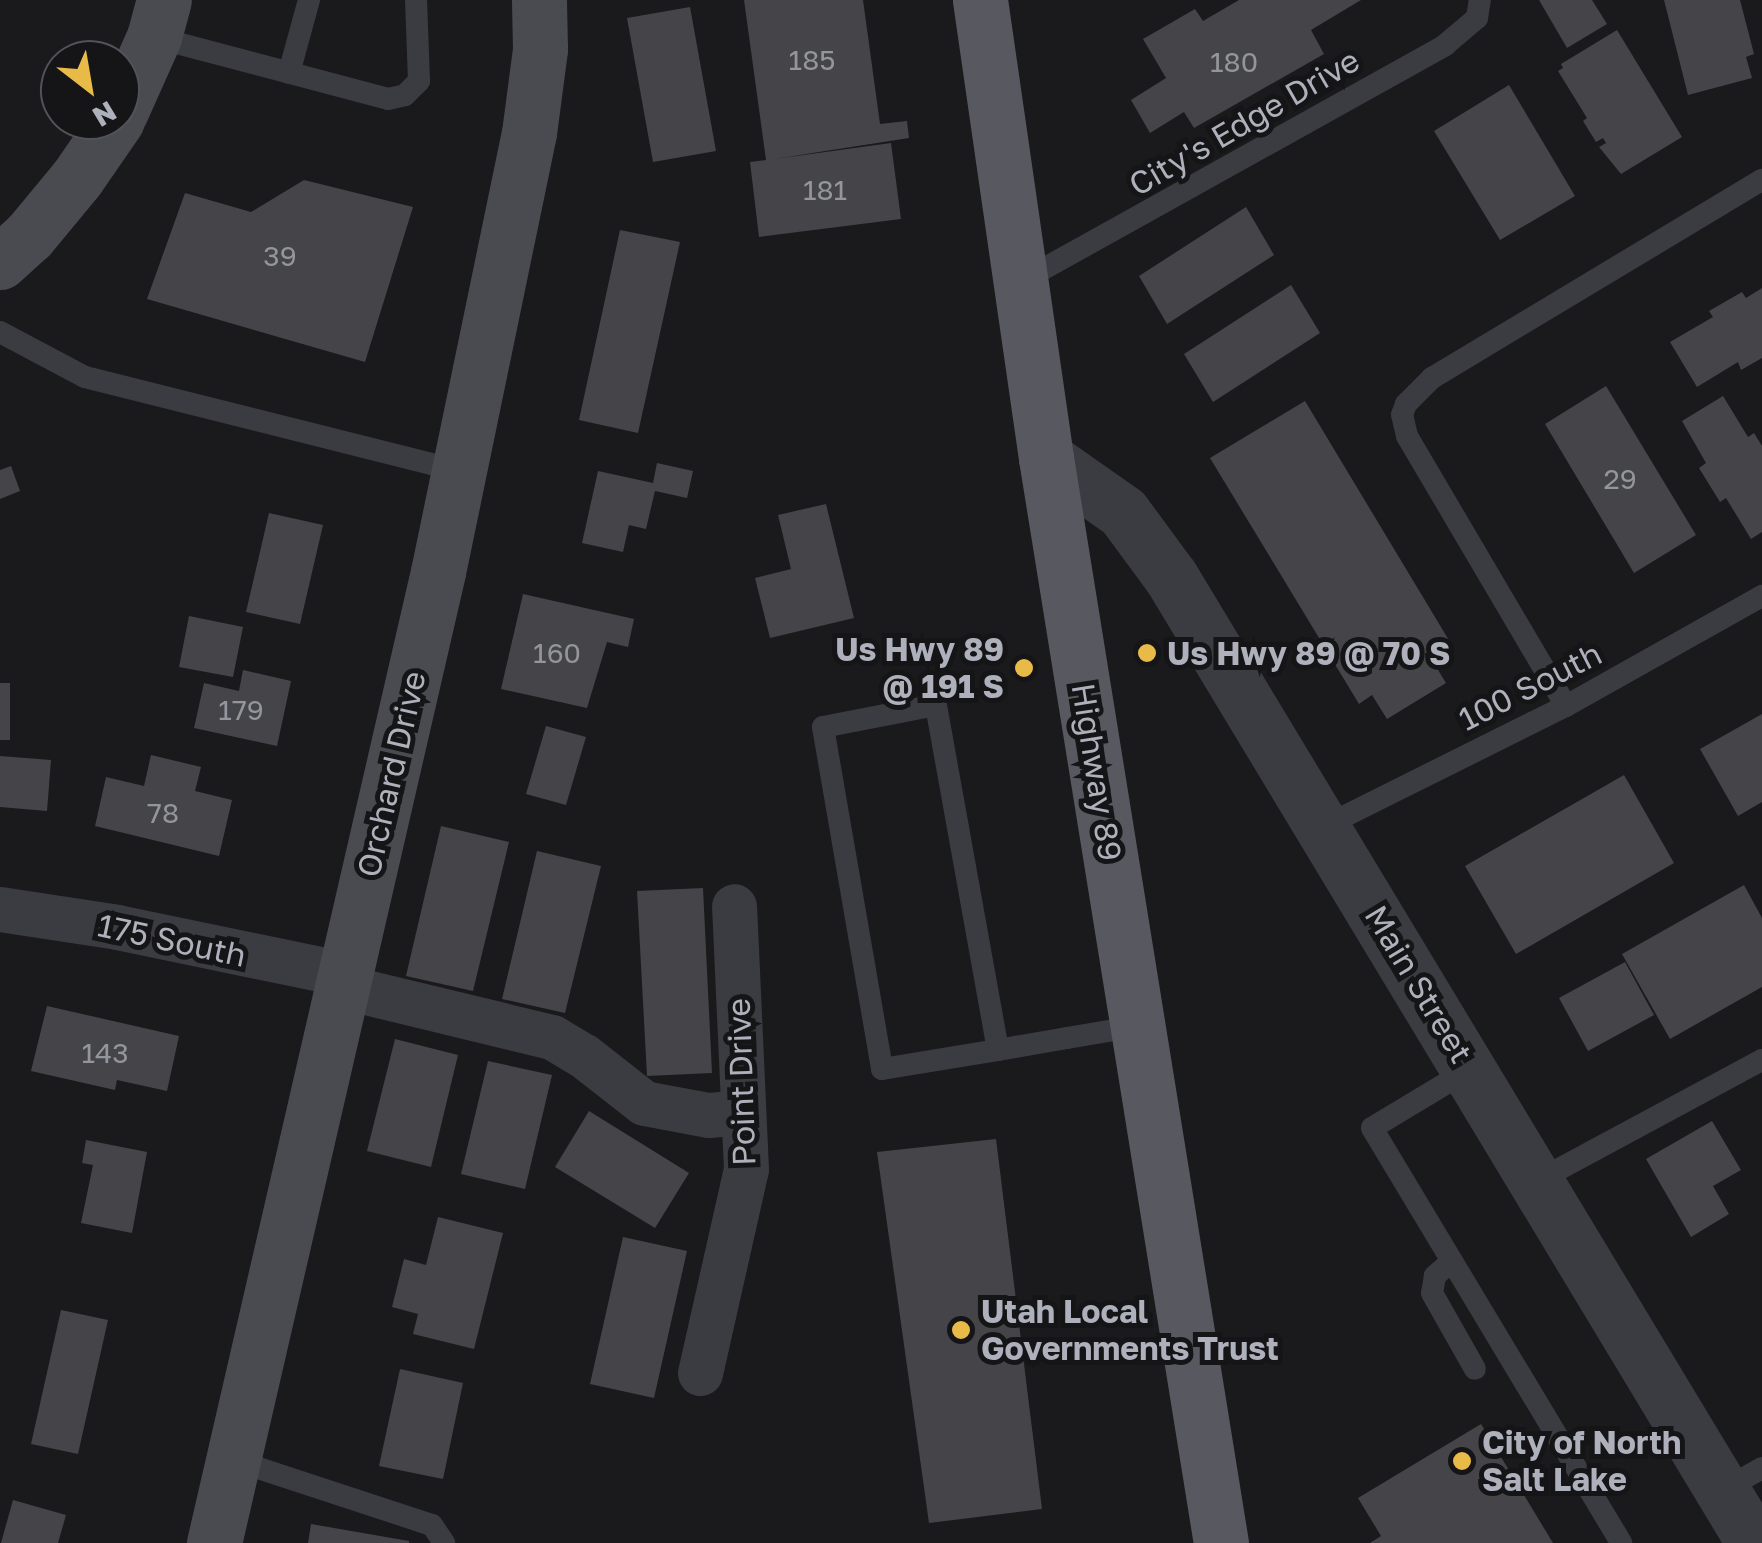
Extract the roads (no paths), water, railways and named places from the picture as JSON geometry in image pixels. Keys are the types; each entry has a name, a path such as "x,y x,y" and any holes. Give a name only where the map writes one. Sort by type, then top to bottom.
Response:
{"main road":[{"name":"Orchard Drive","path":"214,1543 438,572 529,133 540,49 540,0"},
{"name":"Highway 89","path":"980,0 1046,458 1221,1543"},
{"path":"140,64 159,18"},
{"path":"0,262 29,236 103,140"}],"street":[{"name":"Main Street","path":"1046,458 1123,512 1138,529 1324,826 1537,1180 1742,1479 1754,1543"},
{"name":"Point Drive","path":"700,1373 744,1183 734,906"},
{"name":"175 South","path":"0,909 117,928 342,980 552,1037 584,1056 644,1103 698,1114 742,1112"}],"lane":[{"path":"289,73 309,0"},
{"path":"159,18 289,73 388,99 405,95 418,81 416,0"},
{"name":"City's Edge Drive","path":"1020,282 1445,45 1476,18 1480,0"},
{"path":"1566,706 1407,436 1406,404 1432,378 1762,180"},
{"path":"0,332 84,378 458,470"},
{"name":"100 South","path":"1324,826 1566,706 1762,596"},
{"path":"998,1050 936,705 823,727 882,1068 998,1050 1138,1026"},
{"path":"1537,1180 1762,1060"},
{"path":"1470,1069 1372,1128 1622,1543"},
{"path":"1452,1261 1435,1276 1432,1293 1474,1370"},
{"path":"234,1460 432,1524 444,1543"}],"place":[{"name":"Us Hwy 89 @ 70 S","path":"1147,653"},
{"name":"Us Hwy 89 @ 191 S","path":"1024,668"},
{"name":"Utah Local Governments Trust","path":"961,1330"},
{"name":"City of North Salt Lake","path":"1462,1461"}]}
